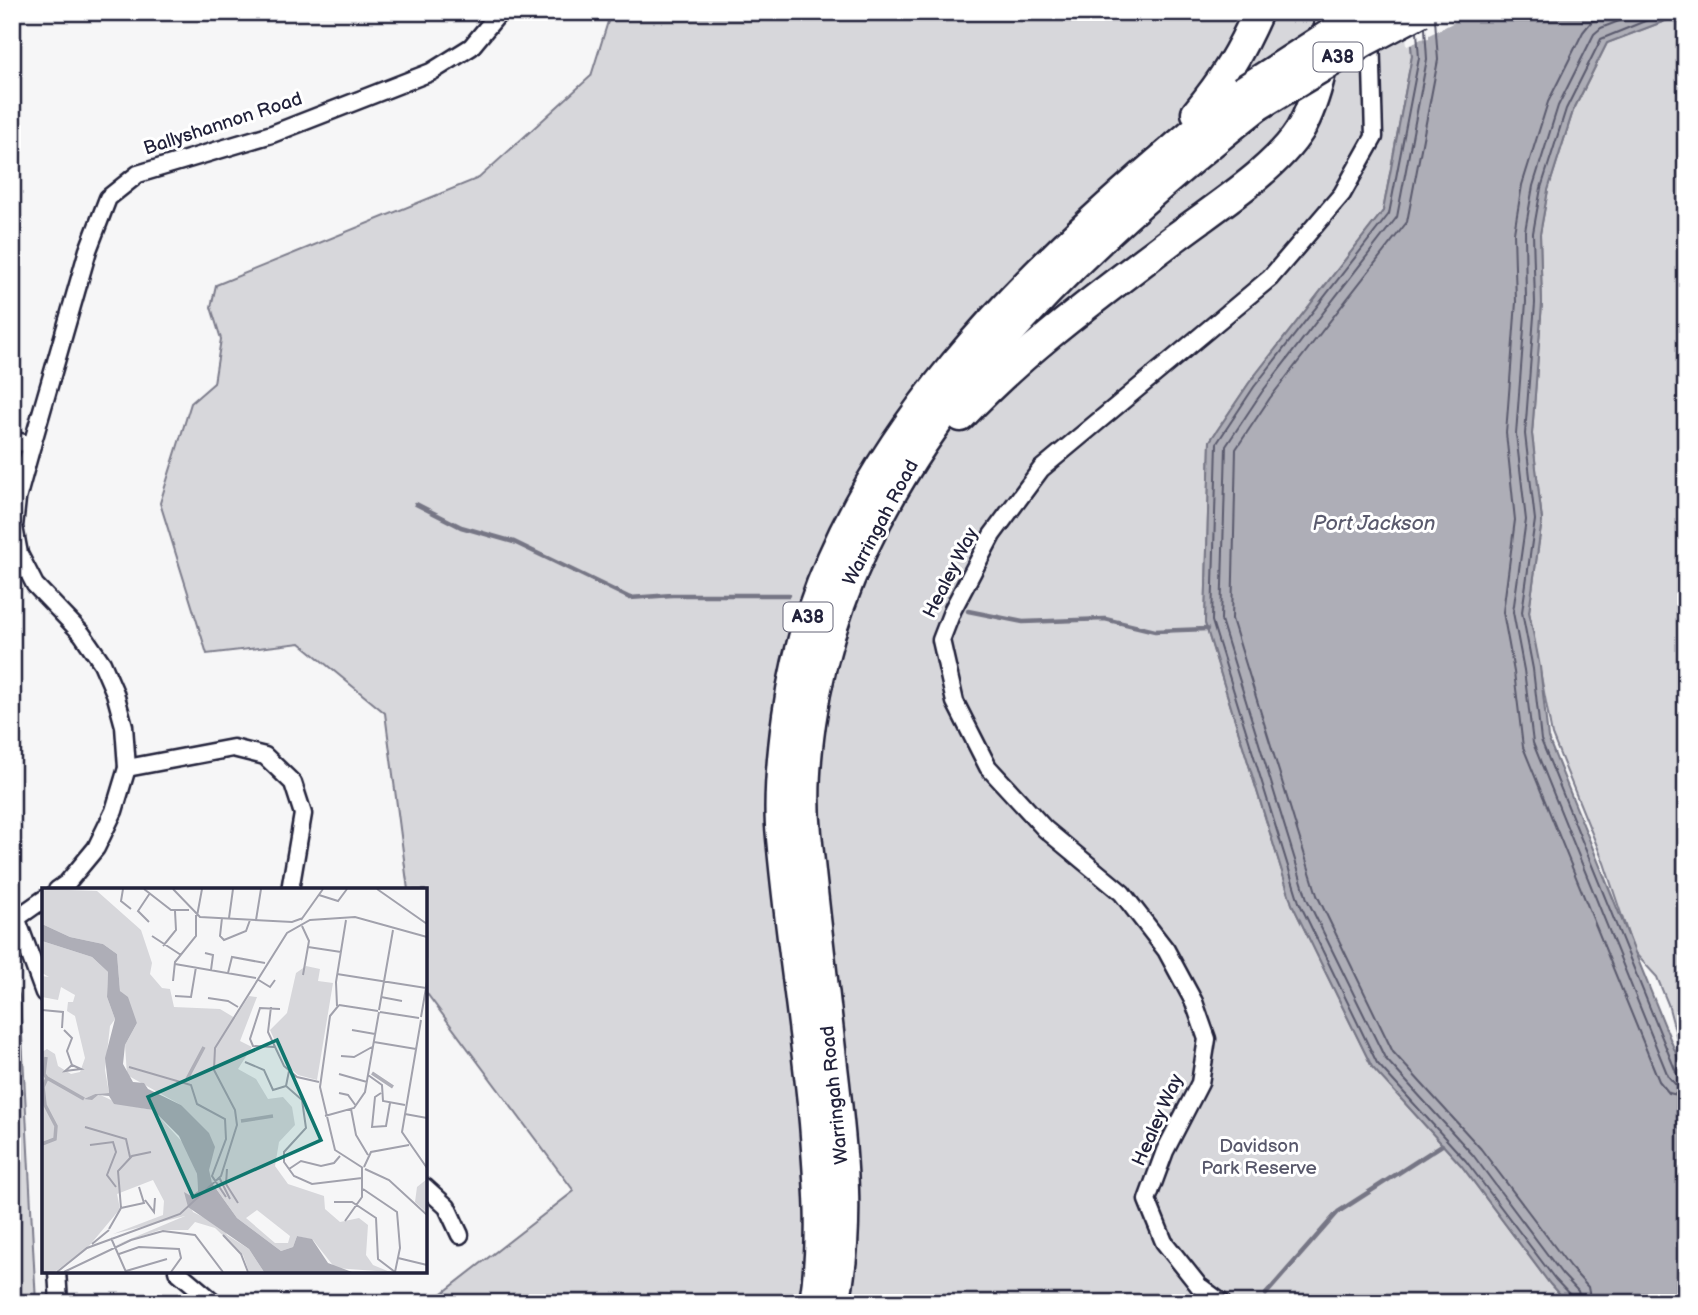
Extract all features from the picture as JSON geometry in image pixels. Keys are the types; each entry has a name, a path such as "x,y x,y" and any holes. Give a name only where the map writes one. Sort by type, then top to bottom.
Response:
{"highway":[{"path":"1154,164 1224,79 1243,48 1258,12"},
{"path":"903,476 990,386 1046,336 1250,181 1287,147 1307,114 1325,55 1331,12"},
{"name":"Warringah Road","path":"814,1303 821,1251 820,1197 811,1091 780,824 780,761 791,681 803,631 831,555 866,492 931,390 1069,241 1154,164 1250,99 1339,28 1370,12"},
{"name":"Warringah Road","path":"835,1303 843,1250 845,1204 839,1119 806,826 806,757 815,691 834,618 853,568 903,476 949,406 987,358 1061,279 1250,99 1420,12"}],"street":[{"name":"Ballyshannon Road","path":"60,888 96,848 114,811 127,768 124,726 115,693 102,663 82,634 35,585 19,554 14,527 17,499 32,444 88,250 108,198 138,174 272,134 431,72 471,47 500,12"},
{"name":"Healey Way","path":"1222,1303 1199,1286 1164,1242 1147,1200 1165,1151 1200,1083 1208,1039 1194,1002 1166,950 1122,893 1045,829 988,767 955,702 942,640 953,609 992,535 1041,469 1270,278 1342,194 1374,137 1370,12"},
{"path":"12,440 32,444"},
{"path":"127,768 233,748 265,756 293,783 303,814 290,888"},
{"path":"42,900 15,912 42,987"},
{"path":"427,1189 447,1206 460,1236"},
{"path":"57,1273 59,1303"},
{"path":"179,1273 215,1303"}],"green space":[{"name":"Davidson Park Reserve","path":"611,12 1408,12 1412,56 1383,211 1249,383 1210,441 1205,623 1292,904 1372,1067 1461,1165 1567,1303 430,1303 574,1191 427,994 427,888 408,888 385,713 300,643 207,654 160,503 191,403 214,383 221,339 211,307 216,285 479,178 591,76"},
{"path":"1686,15 1686,1072 1668,1004 1657,977 1634,952 1604,863 1552,735 1529,612 1542,520 1532,434 1542,303 1540,234 1548,190 1573,111 1607,43"},
{"path":"12,975 20,998 36,1303 12,1303"}],"water":[{"name":"Port Jackson","path":"1408,12 1686,12 1686,15 1607,43 1573,111 1548,190 1540,234 1542,303 1532,434 1542,520 1529,612 1540,667 1548,738 1686,1078 1686,1303 1567,1303 1461,1165 1372,1067 1292,904 1205,623 1210,441 1249,383 1383,211 1412,56"}],"pier":[{"path":"1404,12 1474,12 1429,35 1429,38 1407,46"}],"waterway":[{"path":"416,504 461,527 514,542 630,598 672,595 789,595"},
{"path":"968,611 1023,622 1105,619 1155,631 1207,629"},
{"path":"1266,1294 1338,1212 1442,1145"}]}
